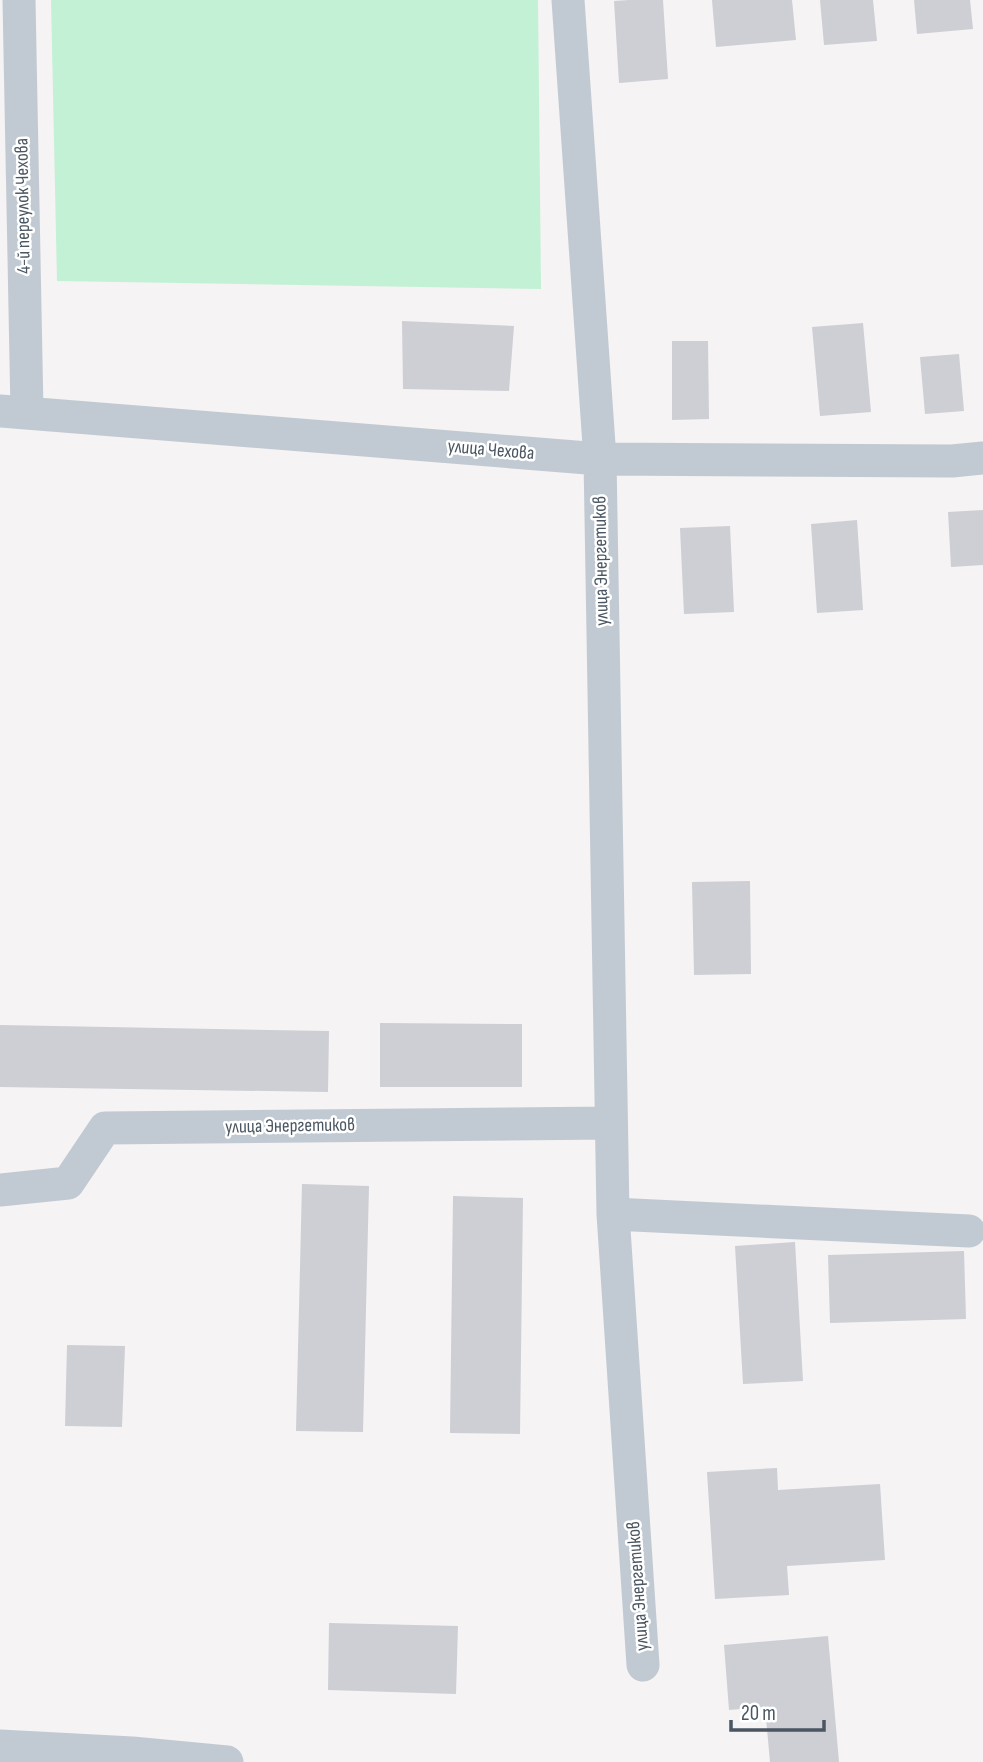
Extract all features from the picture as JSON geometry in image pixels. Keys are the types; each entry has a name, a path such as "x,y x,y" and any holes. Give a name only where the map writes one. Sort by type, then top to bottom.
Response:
{"street":[{"name":"4-й переулок Чехова","path":"13,412 19,0"},
{"name":"улица Энергетиков","path":"568,0 600,459 612,1214 643,1665"},
{"name":"улица Чехова","path":"13,412 600,459 952,461 983,458"},
{"name":"улица Энергетиков","path":"0,1190 68,1183 105,1128 610,1123"},
{"path":"612,1214 969,1231"},
{"path":"0,1746 132,1752 227,1762"}],"green space":[{"path":"51,0 538,0 541,289 57,281"}],"building":[{"path":"663,0 668,79 619,83 614,1"},
{"path":"712,0 792,0 796,40 716,47"},
{"path":"820,0 873,0 877,41 824,45"},
{"path":"914,0 970,0 973,29 917,34"},
{"path":"402,321 514,326 509,391 403,389"},
{"path":"863,323 871,412 820,416 812,327"},
{"path":"672,341 708,341 709,419 672,420"},
{"path":"959,354 964,411 925,414 920,357"},
{"path":"983,510 983,565 951,567 948,512"},
{"path":"857,520 863,610 817,613 811,524"},
{"path":"730,526 734,612 684,614 680,528"},
{"path":"750,881 751,974 694,975 692,882"},
{"path":"380,1023 522,1024 522,1087 380,1087"},
{"path":"0,1025 329,1031 328,1092 0,1087"},
{"path":"302,1184 369,1186 363,1432 296,1431"},
{"path":"453,1196 523,1198 520,1434 450,1433"},
{"path":"795,1242 803,1381 743,1384 735,1246"},
{"path":"964,1251 966,1319 830,1323 828,1255"},
{"path":"67,1345 125,1346 122,1427 65,1426"},
{"path":"777,1468 778,1490 880,1484 885,1560 787,1566 789,1595 715,1599 707,1472"},
{"path":"329,1623 458,1626 456,1694 328,1690"},
{"path":"828,1636 839,1762 770,1762 765,1707 729,1710 724,1645"}]}
